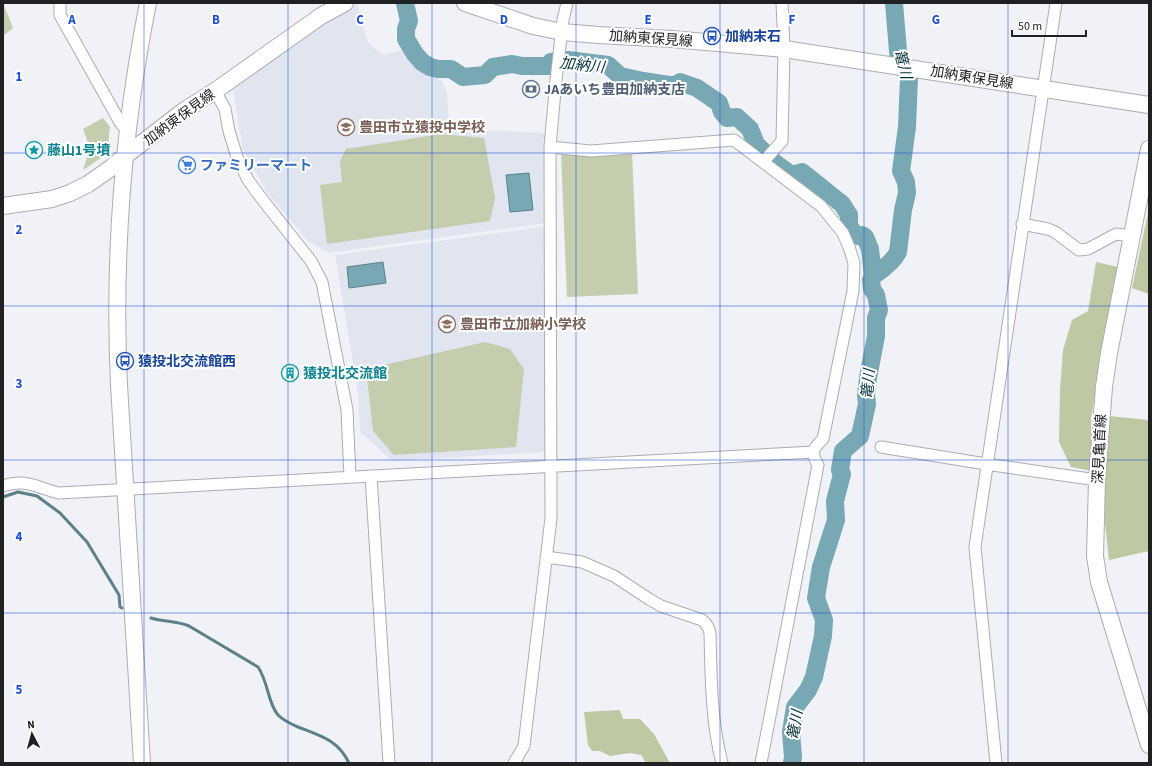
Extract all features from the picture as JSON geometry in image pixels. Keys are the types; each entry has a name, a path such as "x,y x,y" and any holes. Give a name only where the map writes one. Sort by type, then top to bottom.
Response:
{"main road":[{"path":"142,763 117,346 117,277 128,129 148,3"},
{"name":"加納東保見線","path":"3,206 52,199 70,193 88,184 111,168 185,110 215,91 322,9 345,3"},
{"name":"加納東保見線","path":"465,3 533,26 562,32 672,39 784,49 1149,105"},
{"name":"深見亀首線","path":"1149,149 1108,353 1097,480 1095,556 1099,582 1149,745"}],"street":[{"path":"60,3 60,15 69,33 121,124 128,129"},
{"path":"514,763 524,746 551,518 550,147 557,69 567,3"},
{"path":"764,160 782,142 784,49 782,3"},
{"path":"996,763 975,547 986,464 1056,3"},
{"path":"215,91 225,109 229,131 237,157 248,180 311,261 322,282 347,410 350,477"},
{"path":"550,147 591,150 734,140 764,160 821,206 844,233 850,247 854,263 853,291 822,439 816,446 813,456 818,465 761,763"},
{"path":"1022,224 1048,229 1055,232 1079,250 1088,249 1116,234 1132,236"},
{"path":"881,447 1097,480"},
{"path":"3,486 21,482 59,493 814,452"},
{"path":"371,476 389,763"},
{"path":"546,557 582,562 614,576 660,606 702,620 709,627 713,705 719,752 722,763"}],"shaded area":[{"name":"豊田市立猿投中学校","path":"357,4 368,43 384,55 403,50 413,64 442,81 447,93 449,125 457,129 546,133 547,223 329,253 309,242 268,194 243,150 232,84 328,17"},
{"name":"豊田市立加納小学校","path":"548,226 545,452 392,461 360,432 358,393 335,255"}],"green space":[{"path":"3,3 13,28 3,36"},
{"path":"103,118 110,127 107,154 83,170 87,158 88,145 83,129"},
{"path":"441,134 484,138 495,198 490,221 327,244 320,185 342,182 340,161 346,149"},
{"path":"632,151 638,294 567,297 561,153"},
{"path":"1149,208 1149,294 1132,288"},
{"path":"1096,262 1118,267 1091,418 1092,471 1071,467 1059,442 1060,390 1063,350 1072,320 1088,311"},
{"path":"485,342 510,349 524,369 516,447 394,455 373,431 366,369"},
{"path":"1109,416 1149,420 1149,551 1109,560 1102,496 1108,451"},
{"path":"620,710 623,719 640,719 654,734 670,763 646,763 641,755 630,753 610,756 600,751 592,751 588,745 584,712"}],"water":[{"path":"529,173 533,210 510,212 506,175"},
{"path":"383,262 386,283 349,288 347,267"}],"waterway":[{"name":"加納川","path":"405,3 409,21 406,29 406,39 415,54 422,62 430,67 438,69 451,69 463,77 485,75 493,67 512,64 522,66 548,66 551,62 568,60 608,65 620,76 643,81 669,85 677,85 680,82 697,88 719,103 722,112 727,118 737,117 750,129 756,144 775,163 792,175 802,172 842,204 849,215 849,225 854,234 865,237 870,249 873,276 871,280 872,289 876,295 879,310 876,318 876,336 868,378 866,395 867,404 860,436 843,451 840,470 842,474 835,501 836,520 821,567 816,598 824,620 823,636 814,677 808,690 795,707 791,732 792,763"},
{"name":"篭川","path":"873,276 884,268 898,252 903,210 907,193 906,182 901,171 907,127 909,78 899,63 894,3"},
{"path":"3,497 18,492 37,496 60,513 87,542 119,595 120,607 122,608"},
{"path":"151,618 189,626 258,667 264,679 272,705 278,715 290,723 321,736 334,744 345,755 349,763"}],"place":[{"name":"加納末石","path":"712,36"},
{"name":"JAあいち豊田加納支店","path":"531,89"},
{"name":"豊田市立猿投中学校","path":"346,127"},
{"name":"藤山1号墳","path":"34,150"},
{"name":"ファミリーマート","path":"187,165"},
{"name":"豊田市立加納小学校","path":"447,324"},
{"name":"猿投北交流館西","path":"125,361"},
{"name":"猿投北交流館","path":"290,373"}]}
